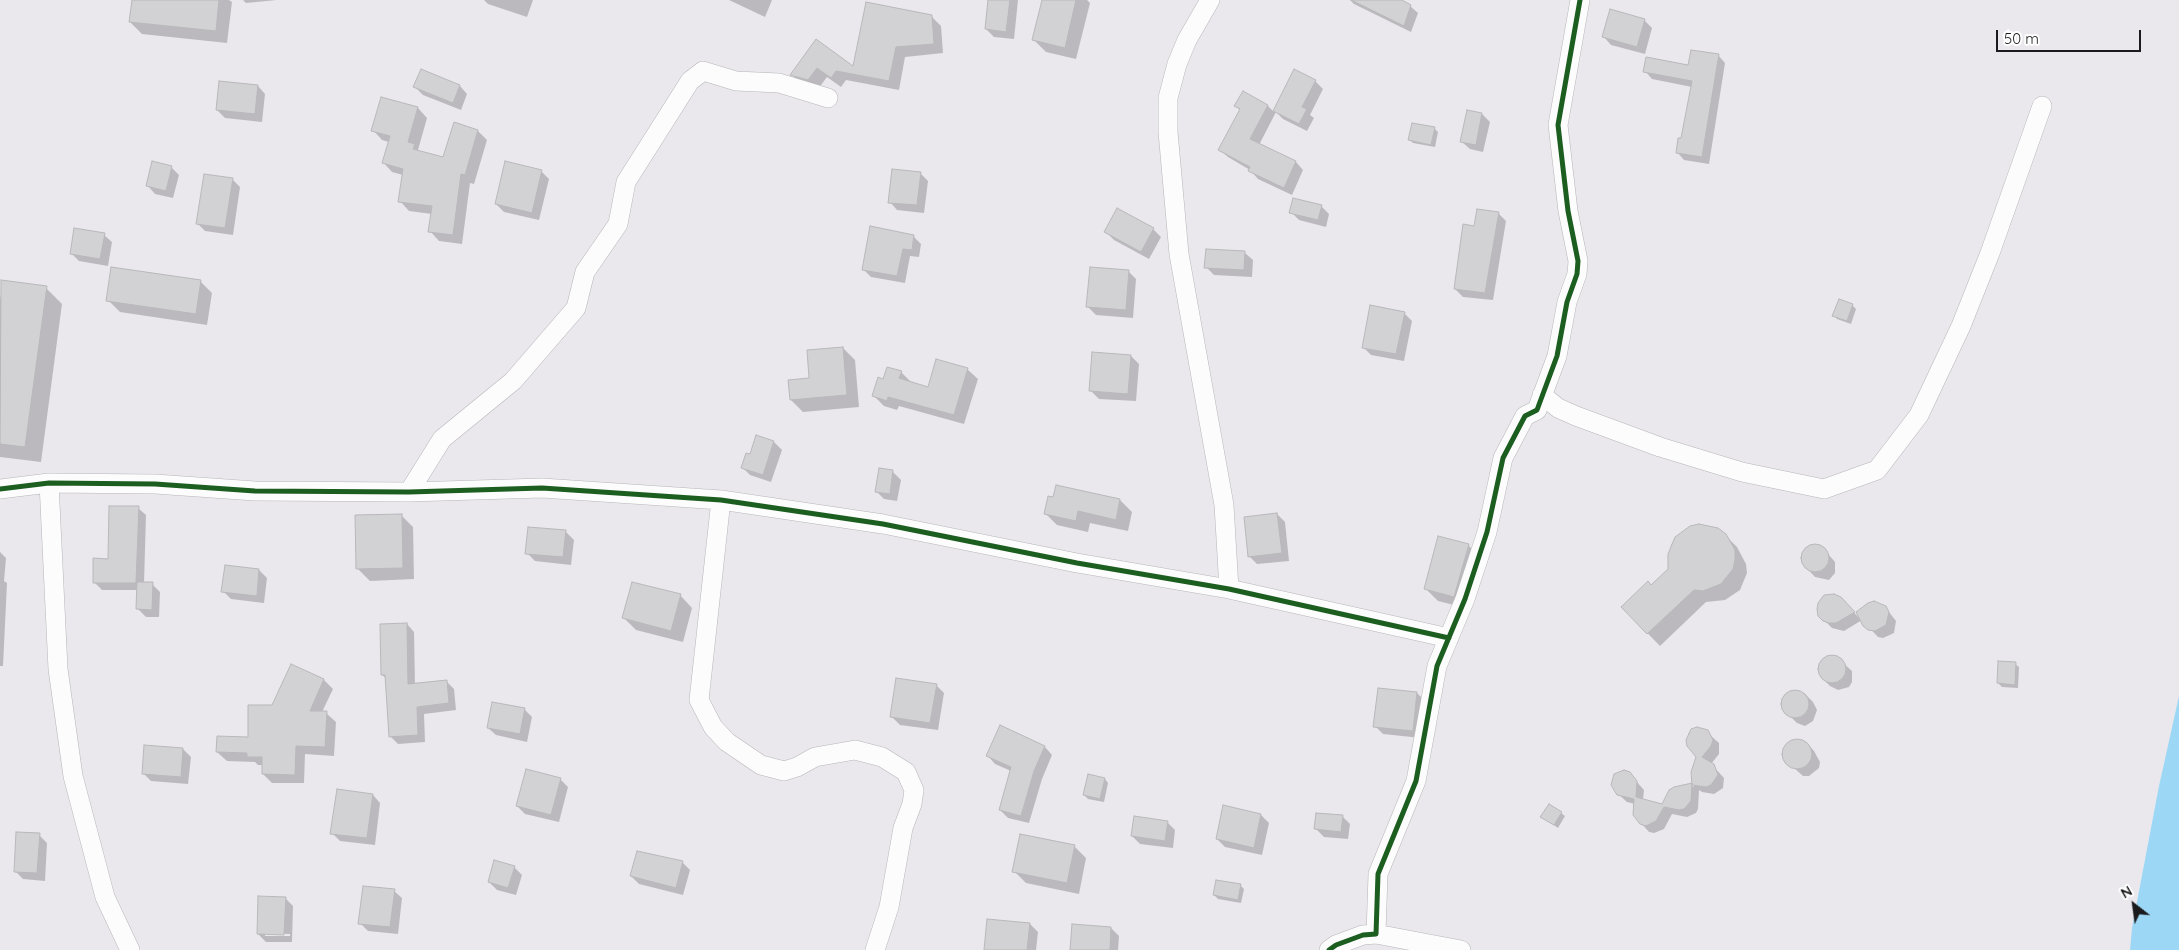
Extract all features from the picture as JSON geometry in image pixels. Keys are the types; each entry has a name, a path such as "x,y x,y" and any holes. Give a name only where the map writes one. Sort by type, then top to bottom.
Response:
{"street":[{"path":"1210,0 1187,40 1177,64 1168,98 1168,132 1179,254 1224,504 1229,589"},
{"path":"1376,934 1378,874 1416,781 1437,666 1465,599 1487,532 1503,458 1525,416 1536,410 1557,356 1568,302 1577,274 1578,261 1568,211 1558,125 1580,0"},
{"path":"409,492 442,439 513,381 576,308 586,272 618,224 626,182 690,82 703,71 736,80 779,83 828,98"},
{"path":"1542,395 1558,408 1576,416 1660,447 1742,472 1824,489 1877,470 1919,415 1961,326 1990,253 2042,106"},
{"path":"0,490 49,483 155,484 255,491 409,492 542,488 721,500 884,524 1077,563 1229,589 1449,638"},
{"path":"49,483 58,669 73,776 105,897 130,950"},
{"path":"721,500 699,700 713,727 728,742 761,765 784,771 797,767 815,757 855,750 882,757 906,772 914,790 912,804 903,828 889,907 876,950"},
{"path":"1329,950 1336,945 1363,935 1376,934 1461,950"}],"water":[{"path":"2179,696 2179,950 2130,950 2132,928 2159,786"}],"building":[{"path":"132,0 219,0 216,31 129,22"},
{"path":"988,0 1010,0 1006,32 985,29"},
{"path":"1042,0 1076,0 1065,48 1032,40"},
{"path":"1351,0 1402,0 1411,5 1404,26"},
{"path":"866,2 932,15 934,44 896,47 889,81 836,71 831,78 817,68 808,80 790,75 816,39 853,66"},
{"path":"1610,9 1645,19 1637,47 1602,37"},
{"path":"1691,50 1719,54 1702,157 1676,153 1678,138 1681,138 1692,81 1643,72 1646,57 1688,65"},
{"path":"421,69 460,85 453,103 413,87"},
{"path":"1294,69 1316,80 1302,107 1307,109 1299,124 1273,111"},
{"path":"219,81 258,85 255,114 216,110"},
{"path":"1243,91 1268,105 1250,139 1296,161 1284,188 1248,171 1250,167 1218,150 1240,109 1234,106"},
{"path":"381,97 418,107 408,142 415,144 413,149 443,157 454,122 478,130 465,175 461,174 453,235 428,232 432,206 398,202 403,169 382,163 390,136 371,131"},
{"path":"1467,110 1482,113 1476,145 1460,142"},
{"path":"1412,123 1435,127 1431,145 1408,140"},
{"path":"152,161 172,166 166,191 146,186"},
{"path":"505,161 542,170 532,213 495,204"},
{"path":"892,169 921,172 917,205 888,203"},
{"path":"204,174 233,178 225,228 196,224"},
{"path":"1293,198 1322,205 1318,220 1289,213"},
{"path":"1117,208 1154,228 1141,252 1104,232"},
{"path":"1477,209 1499,212 1485,293 1454,289 1463,224 1474,226"},
{"path":"870,226 914,235 912,250 903,249 897,276 862,270"},
{"path":"74,228 105,233 100,259 70,254"},
{"path":"1206,249 1245,251 1244,270 1204,268"},
{"path":"111,267 201,280 196,314 106,301"},
{"path":"1090,267 1129,270 1126,310 1086,307"},
{"path":"1,280 47,286 25,447 0,444"},
{"path":"1839,299 1853,304 1847,321 1832,316"},
{"path":"1370,305 1405,312 1396,354 1362,348"},
{"path":"843,347 847,395 790,400 788,380 809,378 807,350"},
{"path":"1092,352 1131,355 1128,394 1089,391"},
{"path":"936,359 968,368 954,415 888,397 887,401 872,396 878,377 883,379 887,367 902,371 899,378 928,387"},
{"path":"756,435 774,441 763,475 741,468 746,453 750,454"},
{"path":"879,468 893,470 890,494 875,492"},
{"path":"1056,485 1120,499 1116,520 1078,511 1076,521 1044,514 1048,496 1053,497"},
{"path":"109,506 139,506 136,583 93,583 93,558 108,559"},
{"path":"1277,513 1282,553 1248,557 1244,517"},
{"path":"402,514 403,568 356,569 355,515"},
{"path":"1699,524 1718,528 1726,534 1735,550 1733,569 1721,584 1703,591 1694,590 1647,634 1621,607 1648,581 1651,585 1668,569 1668,554 1675,537 1690,526"},
{"path":"528,527 566,530 563,557 525,554"},
{"path":"1438,536 1469,544 1454,597 1424,589"},
{"path":"1815,544 1825,548 1829,558 1825,568 1815,572 1805,568 1801,558 1805,548"},
{"path":"225,565 259,569 257,596 221,592"},
{"path":"137,582 153,582 152,610 136,609"},
{"path":"632,582 681,594 671,631 622,618"},
{"path":"1834,594 1841,597 1855,612 1836,623 1829,623 1823,621 1818,616 1818,603 1824,595"},
{"path":"1874,601 1886,606 1889,612 1886,625 1875,631 1868,630 1863,626 1856,612"},
{"path":"407,623 408,684 447,680 449,703 417,707 418,735 389,737 385,675 381,675 380,624"},
{"path":"1832,655 1842,659 1846,669 1842,679 1832,683 1822,679 1818,669 1822,659"},
{"path":"1998,661 2016,662 2015,685 1997,683"},
{"path":"291,664 324,679 310,711 327,711 325,747 296,746 295,775 262,774 262,757 247,757 247,753 216,752 217,736 248,737 248,705 272,705"},
{"path":"896,678 937,684 930,723 890,717"},
{"path":"1378,688 1417,692 1413,731 1373,727"},
{"path":"1795,690 1805,694 1809,704 1805,714 1795,718 1785,714 1781,704 1785,694"},
{"path":"492,702 525,708 520,734 487,728"},
{"path":"1000,725 1045,746 1034,771 1021,816 999,810 1011,767 986,756"},
{"path":"1697,727 1708,730 1713,740 1711,746 1702,757 1714,764 1718,775 1711,785 1706,787 1692,785 1691,772 1696,757 1687,746 1686,740 1691,729"},
{"path":"1797,739 1808,743 1812,754 1808,765 1797,769 1786,765 1782,754 1786,743"},
{"path":"144,745 183,748 181,777 142,774"},
{"path":"526,769 561,778 551,815 516,806"},
{"path":"1624,770 1630,772 1637,781 1636,797 1662,804 1669,790 1692,783 1691,801 1684,809 1664,807 1656,821 1646,826 1640,824 1633,815 1634,799 1617,795 1611,785 1614,774"},
{"path":"1088,774 1105,778 1100,799 1083,795"},
{"path":"337,789 373,794 367,838 330,834"},
{"path":"1549,804 1562,812 1554,825 1540,817"},
{"path":"1223,805 1261,814 1254,848 1216,839"},
{"path":"1316,813 1343,815 1341,832 1314,829"},
{"path":"1134,816 1168,821 1165,841 1131,836"},
{"path":"16,832 40,833 37,873 14,872"},
{"path":"1020,834 1075,845 1067,883 1012,872"},
{"path":"637,851 683,861 676,888 630,876"},
{"path":"494,860 515,866 508,888 488,882"},
{"path":"1216,880 1241,884 1238,900 1213,895"},
{"path":"363,886 395,889 390,927 358,924"},
{"path":"258,896 286,897 284,935 257,934"},
{"path":"987,919 1030,923 1027,950 984,950"},
{"path":"1072,924 1111,927 1110,950 1070,950"}],"cycle path":[{"path":"1329,950 1336,945 1363,935 1376,934 1378,874 1416,781 1437,666 1465,599 1487,532 1503,458 1525,416 1537,410 1557,356 1567,302 1577,274 1578,261 1568,211 1558,125 1580,0"},
{"path":"0,489 49,483 155,484 255,491 409,492 542,488 721,500 883,524 1077,563 1229,589 1449,638"}]}
